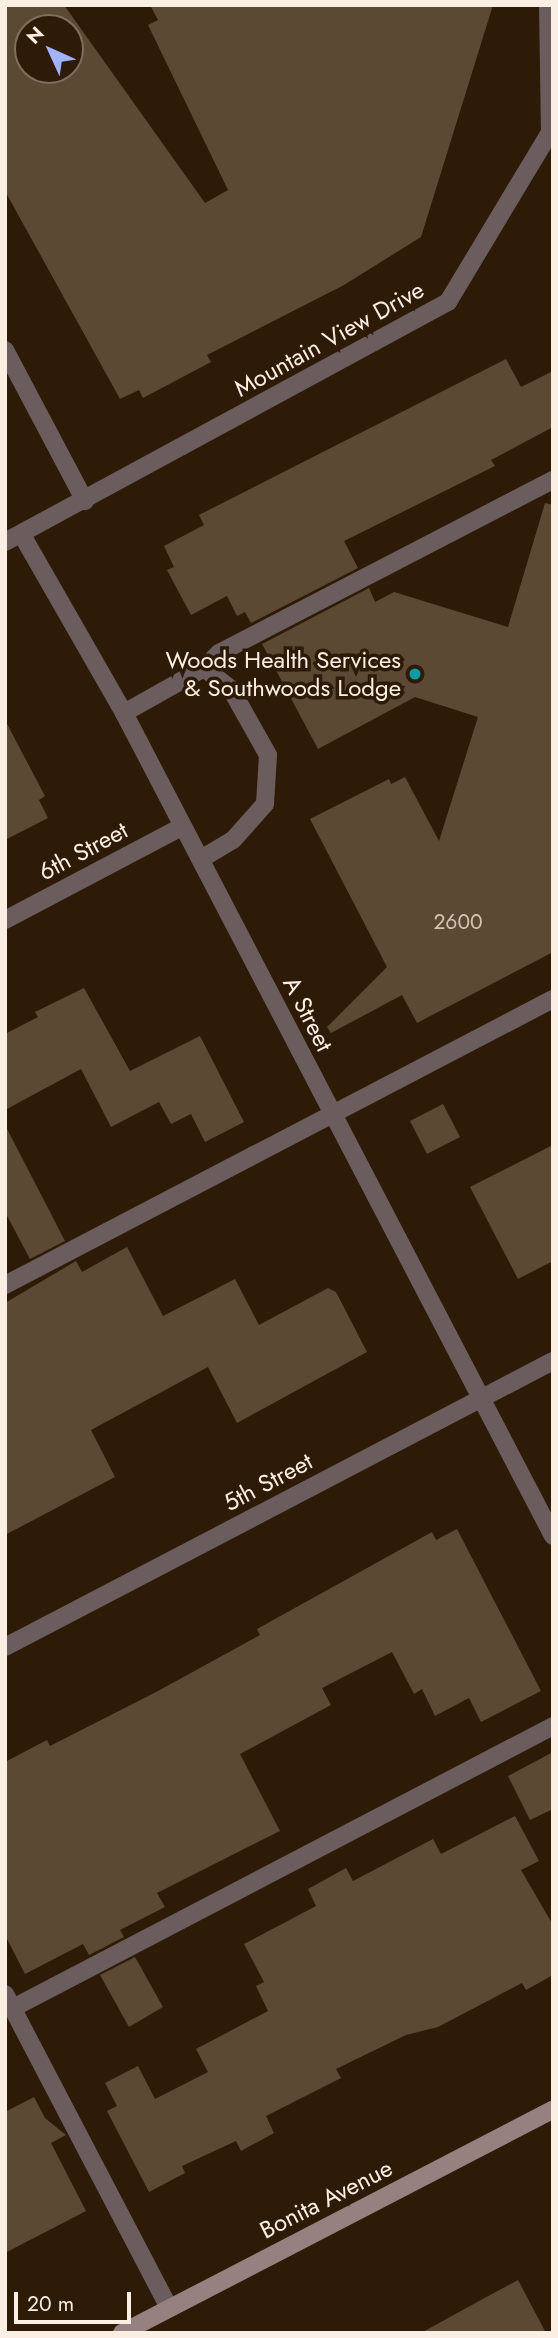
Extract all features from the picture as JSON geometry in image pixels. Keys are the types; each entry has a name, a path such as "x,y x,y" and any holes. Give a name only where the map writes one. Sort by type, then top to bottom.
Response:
{"main road":[{"name":"Bonita Avenue","path":"122,2333 553,2110"}],"street":[{"name":"Mountain View Drive","path":"14,539 448,302 551,132 548,5"},
{"path":"5,350 85,501"},
{"path":"124,713 204,668 219,653 553,480"},
{"name":"A Street","path":"14,539 124,713 553,1536"},
{"path":"201,859 233,840 265,804 268,755 231,689 204,668"},
{"name":"6th Street","path":"5,920 183,826"},
{"path":"5,1284 553,999"},
{"name":"5th Street","path":"5,1647 553,1361"},
{"path":"169,2308 9,2001 553,1726"}],"building":[{"path":"5,5 64,5 70,14 14,14 14,84 84,84 84,33 205,203 228,190 148,25 158,20 150,5 493,5 421,237 344,285 207,355 211,362 143,398 139,390 120,399 5,191"},
{"path":"506,359 521,387 553,371 553,427 491,460 495,466 344,541 358,568 251,623 245,612 237,616 227,596 191,615 167,570 174,567 164,546 204,525 199,515"},
{"path":"545,503 553,505 553,952 417,1023 402,995 331,1033 327,1027 387,967 310,819 389,779 391,784 405,777 439,841 478,717 415,697 318,749 262,644 369,588 375,602 394,592 508,627"},
{"path":"5,720 45,796 39,800 48,818 5,840"},
{"path":"84,988 130,1071 200,1036 244,1122 205,1142 191,1114 171,1124 159,1102 111,1127 81,1069 5,1110 5,1034 38,1017 35,1012"},
{"path":"443,1104 460,1137 427,1154 410,1121"},
{"path":"5,1125 65,1241 30,1259 5,1212"},
{"path":"553,1145 553,1261 518,1279 470,1187"},
{"path":"127,1247 163,1316 235,1279 259,1325 328,1288 336,1292 367,1352 237,1423 208,1367 91,1430 115,1477 5,1535 5,1303 76,1261 82,1272"},
{"path":"457,1529 541,1691 481,1722 469,1698 435,1716 422,1689 414,1694 392,1652 322,1688 331,1705 240,1754 280,1831 157,1893 165,1907 120,1930 124,1937 89,1955 83,1944 25,1974 5,1935 5,1762 47,1740 50,1746 158,1691 260,1635 257,1629 432,1532 436,1540"},
{"path":"553,1752 553,1809 530,1820 508,1776"},
{"path":"515,1816 539,1861 521,1870 553,1925 553,1975 526,1990 522,1983 438,2027 406,2035 336,2069 341,2078 266,2116 274,2133 241,2151 236,2141 182,2166 185,2173 149,2192 107,2111 117,2106 105,2083 138,2066 155,2099 208,2072 196,2049 268,2011 256,1986 264,1982 244,1944 316,1906 308,1889 346,1868 353,1881 433,1839 441,1854"},
{"path":"135,1957 163,2007 129,2027 100,1975"},
{"path":"34,2097 45,2118 66,2135 51,2143 86,2211 5,2253 5,2112"},
{"path":"518,2280 546,2333 421,2333 479,2301"}],"place":[{"name":"Woods Health Services & Southwoods Lodge","path":"415,674"}]}
